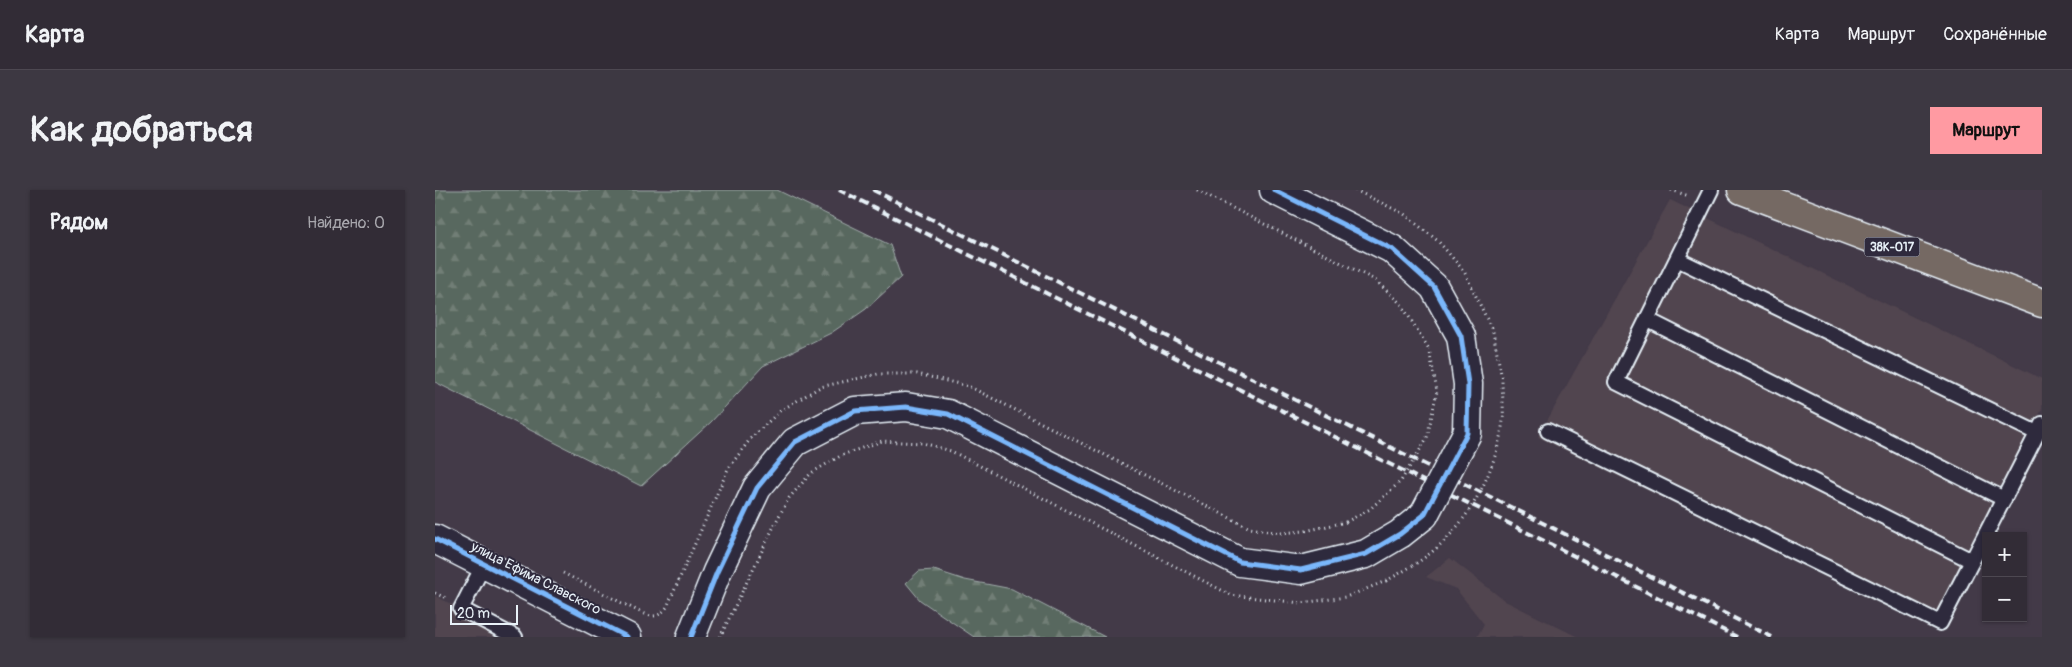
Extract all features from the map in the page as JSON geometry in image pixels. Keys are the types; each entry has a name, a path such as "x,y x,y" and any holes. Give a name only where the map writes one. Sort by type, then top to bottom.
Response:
{"main road":[{"name":"38К-017","path":"1742,190 2042,303"}],"street":[{"path":"691,637 717,572 757,488 795,442 855,411 906,407 948,414 1240,562 1301,570 1366,554 1400,534 1424,515 1467,432 1468,384 1461,336 1434,287 1392,249 1274,190"},
{"name":"улица Ефима Славского","path":"435,539 627,637"}],"lane":[{"path":"1711,190 1679,260 1616,382 1972,561"},
{"path":"1548,431 1940,623 2040,428 1679,260"},
{"path":"1648,320 2004,499"},
{"path":"484,564 461,609 515,637"}],"path":[{"path":"644,614 653,617 661,614 667,607 728,469 751,438 780,411 820,387 878,374 917,374 968,386 1250,528 1280,533 1305,531 1346,522 1370,509 1401,481 1427,438 1437,390 1429,350 1401,304 1375,280 1197,190"},
{"path":"720,637 789,498 811,473 842,455 882,441 923,443 951,451 1231,595 1301,603 1347,597 1386,581"}],"shaded area":[{"path":"1670,200 2042,379 2042,409 1933,629 1538,437"},
{"path":"1450,558 1505,601 1578,637 1477,637 1484,624 1456,589 1426,577"},
{"path":"435,596 517,637 435,637"}],"green space":[{"path":"435,190 777,190 890,245 901,277 866,309 831,333 763,366 711,422 641,486 435,382"},
{"path":"934,570 965,580 1012,589 1105,637 974,637 920,600 906,583 919,571"}],"railway":[{"path":"839,190 1737,637"},
{"path":"873,190 1772,637"}],"cycle path":[{"path":"691,637 717,572 757,488 795,442 855,411 906,407 948,414 1240,562 1301,570 1366,554 1400,534 1424,515 1467,433 1468,384 1461,336 1434,287 1392,249 1274,190"},
{"path":"435,539 627,637"}]}
